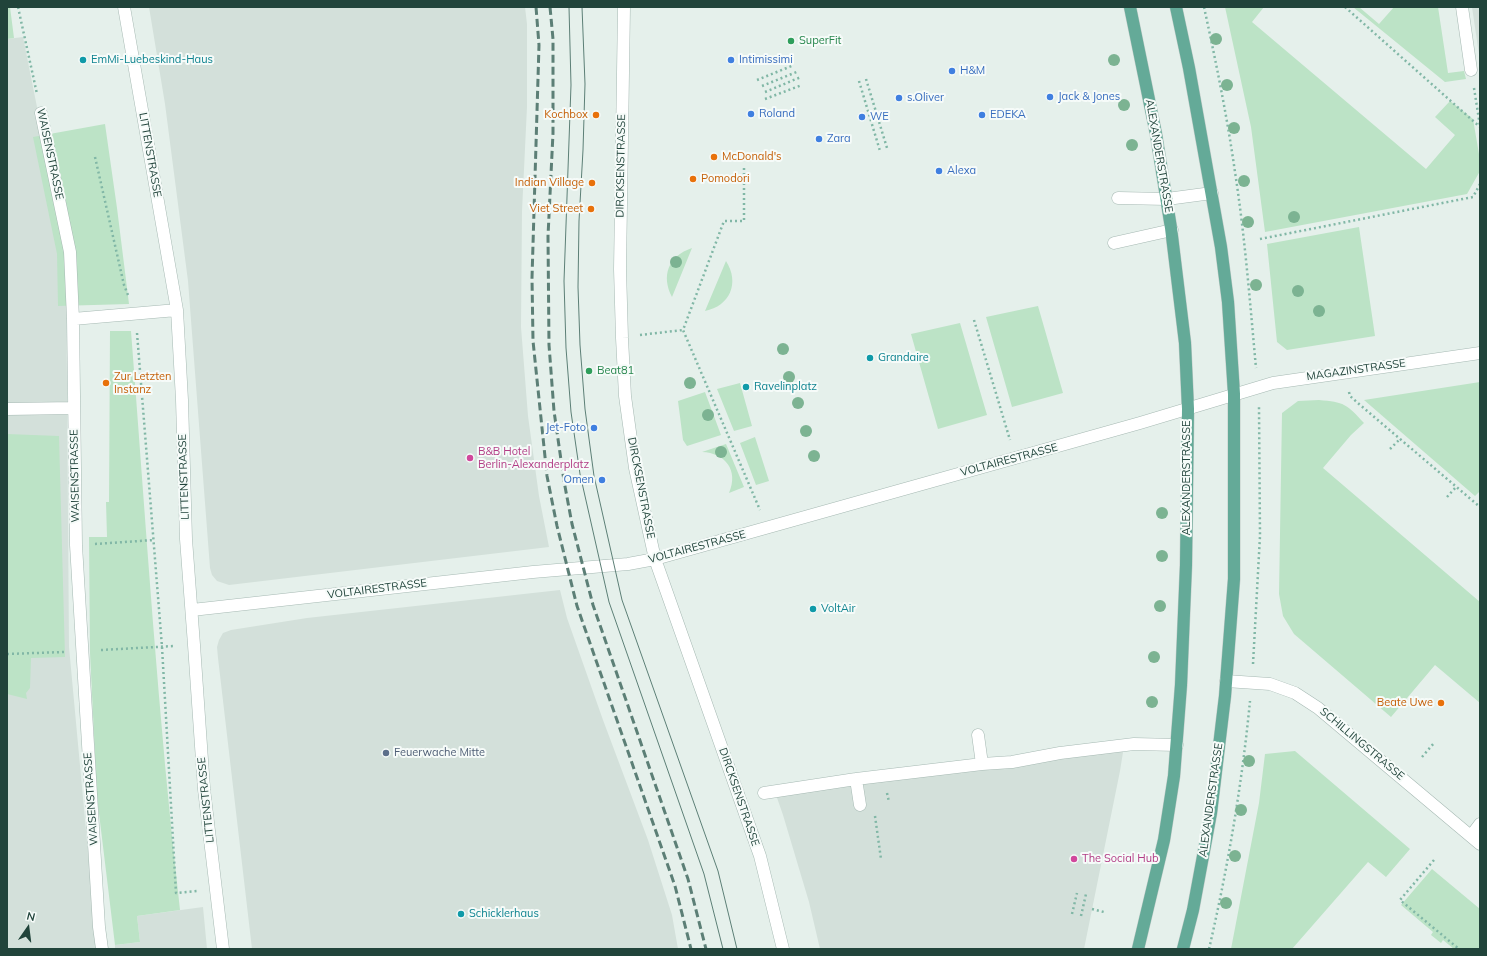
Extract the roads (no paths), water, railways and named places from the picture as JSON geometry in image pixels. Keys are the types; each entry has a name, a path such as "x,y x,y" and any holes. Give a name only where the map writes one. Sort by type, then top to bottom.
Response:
{"main road":[{"name":"ALEXANDERSTRASSE","path":"1130,7 1156,134 1172,230 1185,343 1188,409 1186,565 1177,745 1174,776 1164,840 1138,949"},
{"name":"ALEXANDERSTRASSE","path":"1176,7 1190,68 1221,247 1228,302 1234,394 1234,578 1226,681 1211,814 1193,910 1183,949"}],"street":[{"name":"LITTENSTRASSE","path":"124,7 177,310 182,400 186,531 204,788 223,949"},
{"name":"DIRCKSENSTRASSE","path":"624,7 620,269 625,396 635,468 655,559 760,856 783,949"},
{"path":"1462,7 1471,70"},
{"name":"WAISENSTRASSE","path":"41,113 70,252 73,319 76,545 99,927 102,949"},
{"path":"1118,198 1167,199 1212,193"},
{"path":"1114,243 1172,230"},
{"path":"73,319 177,310"},
{"name":"MAGAZINSTRASSE","path":"1188,409 1273,383 1480,353"},
{"path":"7,409 74,408"},
{"name":"VOLTAIRESTRASSE","path":"192,610 532,572 628,564 655,559 1140,424 1188,409"},
{"name":"SCHILLINGSTRASSE","path":"1226,681 1270,684 1296,693 1338,723 1475,840"},
{"path":"978,735 982,764"},
{"path":"764,794 856,779 982,764 1012,762 1060,753 1134,744 1177,745"},
{"path":"856,779 860,805"},
{"path":"1475,840 1480,824"}],"tram line":[{"path":"569,7 571,85 564,281 566,348 571,412 580,474 609,602 704,874 723,949"},
{"path":"582,7 585,84 579,221 578,287 580,345 585,409 594,476 622,600 718,871 737,949"}],"railway":[{"path":"536,7 539,45 532,278 533,341 547,476 557,526 577,606 675,886 691,949"},
{"path":"550,7 553,39 553,133 548,236 549,345 554,411 564,481 572,524 593,605 688,879 706,949"}],"place":[{"name":"SuperFit","path":"791,41"},
{"name":"EmMi-Luebeskind-Haus","path":"83,60"},
{"name":"Intimissimi","path":"731,60"},
{"name":"H&M","path":"952,71"},
{"name":"Jack & Jones","path":"1050,97"},
{"name":"s.Oliver","path":"899,98"},
{"name":"Roland","path":"751,114"},
{"name":"Kochbox","path":"596,115"},
{"name":"EDEKA","path":"982,115"},
{"name":"WE","path":"862,117"},
{"name":"Zara","path":"819,139"},
{"name":"McDonald's","path":"714,157"},
{"name":"Alexa","path":"939,171"},
{"name":"Pomodori","path":"693,179"},
{"name":"Indian Village","path":"592,183"},
{"name":"Viet Street","path":"591,209"},
{"name":"Grandaire","path":"870,358"},
{"name":"Beat81","path":"589,371"},
{"name":"Zur Letzten Instanz","path":"106,383"},
{"name":"Ravelinplatz","path":"746,387"},
{"name":"Jet-Foto","path":"594,428"},
{"name":"B&B Hotel Berlin-Alexanderplatz","path":"470,458"},
{"name":"Omen","path":"602,480"},
{"name":"VoltAir","path":"813,609"},
{"name":"Beate Uwe","path":"1441,703"},
{"name":"Feuerwache Mitte","path":"386,753"},
{"name":"The Social Hub","path":"1074,859"},
{"name":"Schicklerhaus","path":"461,914"}]}
